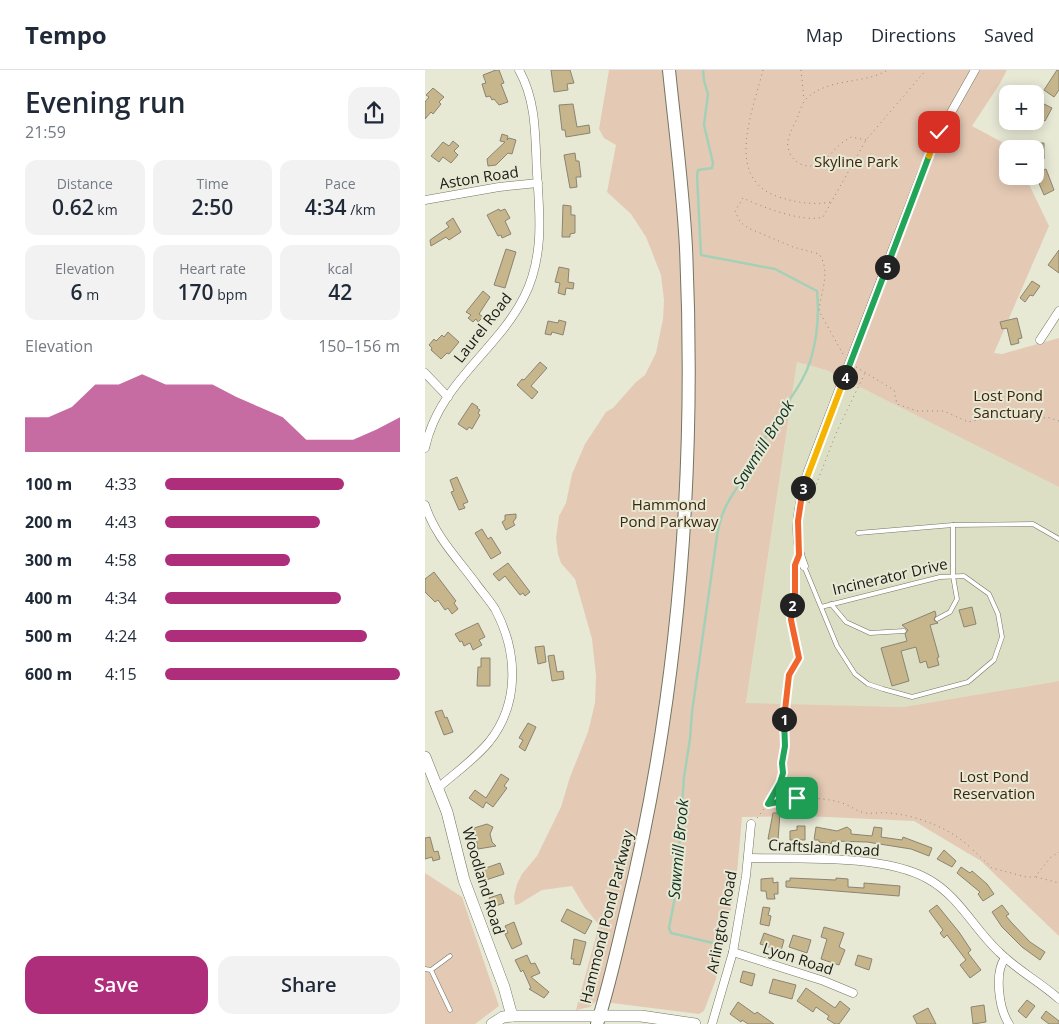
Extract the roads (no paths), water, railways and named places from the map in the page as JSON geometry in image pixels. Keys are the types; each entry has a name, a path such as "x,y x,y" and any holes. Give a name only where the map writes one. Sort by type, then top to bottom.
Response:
{"main road":[{"name":"Hammond Pond Parkway","path":"598,1019 643,842 673,648 683,555 687,481 689,364 686,247 669,70"}],"street":[{"name":"Laurel Road","path":"425,448 428,435 448,397 459,380 507,324 525,296 533,271 541,218 536,133 531,100 519,70"},
{"name":"Incinerator Drive","path":"803,566 799,555 798,521 802,492 817,446 939,132 975,70"},
{"name":"Aston Road","path":"425,200 499,187 538,183"},
{"path":"1041,340 1059,311"},
{"path":"425,373 448,397"},
{"path":"425,505 435,529 495,608 506,634 513,661 513,685 509,705 500,726 477,756 438,788"},
{"name":"Woodland Road","path":"425,757 447,812 464,880 504,987 512,1016"},
{"name":"Arlington Road","path":"712,1024 733,952 748,858 751,824"},
{"name":"Craftsland Road","path":"748,858 855,862 887,866 916,873 936,883 954,899 1005,958 1059,999"},
{"name":"Lyon Road","path":"733,952 824,981 853,994"},
{"path":"1005,958 999,968 999,986 1003,1010 1009,1024"},
{"path":"492,1024 503,1017 512,1016 598,1019 657,1017 692,1024"}],"lane":[{"path":"858,533 953,525 1033,524 1059,538"},
{"path":"937,619 950,612 957,599 953,576 953,525"},
{"name":"Incinerator Drive","path":"803,566 837,646 855,674 868,684 912,697 968,682 994,660 1002,637 998,614 989,594 964,576 940,577 821,607"},
{"path":"831,604 846,622 870,632 904,630"},
{"path":"425,970 431,970 450,956"},
{"path":"431,970 450,1010"}],"waterway":[{"name":"Sawmill Brook","path":"703,70 708,94 704,125 713,163 712,168 698,170 697,175 701,255 775,269 817,291 818,302 816,337 807,370 727,504 721,518 717,536 684,777 676,892 669,928 671,933 713,943"}],"park label":[{"name":"Skyline Park","path":"856,162"},
{"name":"Lost Pond Sanctuary","path":"1008,404"},
{"name":"Lost Pond Reservation","path":"994,786"}]}
